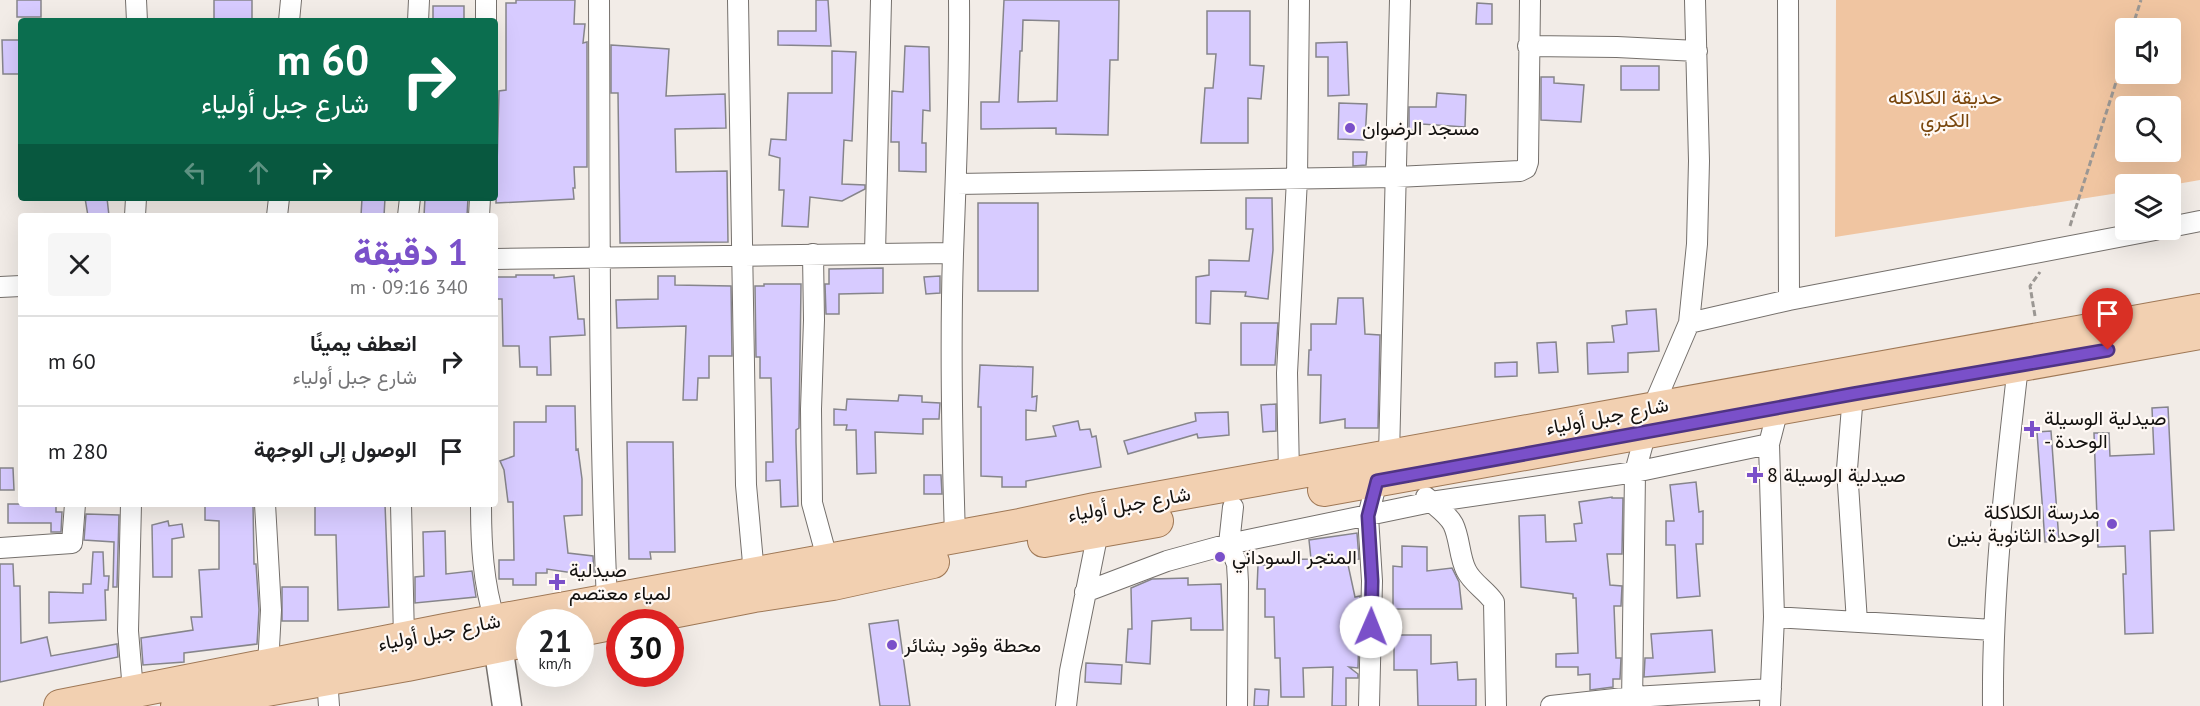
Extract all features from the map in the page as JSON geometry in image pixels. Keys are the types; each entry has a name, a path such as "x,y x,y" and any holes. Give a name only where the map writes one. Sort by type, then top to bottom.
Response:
{"main road":[{"name":"شارع جبل أولياء","path":"594,627 754,596 955,536 1233,507 1383,469 1649,420 2038,339 2200,310"},
{"name":"شارع جبل أولياء","path":"177,706 328,692 497,634 607,601 754,574 898,569 1289,475 1383,469 1431,487 1649,420 1778,409 2200,333"},
{"name":"شارع جبل أولياء","path":"60,706 404,639 497,634 516,637"}],"street":[{"path":"136,0 137,18"},
{"path":"290,18 291,0"},
{"path":"418,0 418,18"},
{"path":"486,0 486,18"},
{"path":"600,0 598,174 600,369 607,601"},
{"path":"738,0 746,485 754,574"},
{"path":"875,253 881,0"},
{"path":"955,536 951,391 959,0"},
{"path":"1289,475 1287,373 1297,179 1299,0"},
{"path":"1369,706 1372,581 1368,516 1383,469 1396,177 1400,0"},
{"path":"957,183 1396,177 1520,171 1526,168 1528,162 1530,0"},
{"path":"1632,702 1635,472 1649,420 1689,323 1697,244 1699,161 1695,0"},
{"path":"1788,0 1789,300"},
{"path":"1528,46 1697,51"},
{"path":"2181,225 2200,221"},
{"path":"1689,323 1789,300 2115,237"},
{"path":"498,259 953,253"},
{"path":"813,254 812,503 830,572"},
{"path":"0,287 18,286"},
{"path":"1993,706 1994,630 2001,508 2018,366"},
{"path":"1853,394 1847,469 1857,622"},
{"path":"1551,706 1771,698 1774,617 1769,444 1778,409"},
{"path":"1085,592 1167,561 1229,544 1368,516 1431,487 1635,472 1769,444"},
{"path":"1431,487 1454,526 1466,569 1494,602 1496,706"},
{"path":"0,548 72,543 75,507"},
{"path":"130,507 128,631 133,691"},
{"path":"266,507 271,610 268,666"},
{"path":"401,507 404,639"},
{"path":"481,507 483,568 497,634 507,706"},
{"path":"1233,507 1229,544 1237,564 1238,582 1237,706"},
{"path":"1066,706 1070,671 1097,520"},
{"path":"1774,617 1994,630"}],"path":[{"path":"2135,18 2141,0"},
{"path":"2038,339 2030,286 2073,222 2116,84"}],"green space":[{"name":"حديقة الكلاكله الكبري","path":"1836,0 2200,0 2200,180 2181,183 2181,174 2115,174 2115,194 1835,237"}],"building":[{"path":"17,0 41,0 41,17 17,17"},
{"path":"214,0 252,0 252,18 214,18"},
{"path":"516,0 575,0 574,24 585,24 583,43 587,42 587,167 574,167 574,199 496,203 498,201 499,91 506,90 506,3 516,3"},
{"path":"816,0 828,0 831,46 778,45 778,31 816,31"},
{"path":"1004,0 1119,0 1118,60 1110,60 1108,135 1056,134 1056,128 981,129 981,102 999,102","holes":["1023,20 1059,21 1057,101 1018,102"]},
{"path":"1477,3 1492,4 1492,24 1476,24"},
{"path":"433,6 464,6 464,18 433,18"},
{"path":"1207,11 1250,11 1250,65 1264,66 1261,99 1248,98 1248,143 1201,143 1205,88 1213,88 1216,54 1207,54"},
{"path":"2,40 18,40 18,74 3,74"},
{"path":"1347,42 1349,95 1328,96 1328,57 1316,57 1316,43"},
{"path":"611,45 669,49 666,96 725,94 726,128 675,129 676,172 727,171 728,242 620,243 618,93 611,93"},
{"path":"905,46 929,47 930,111 923,110 922,143 926,143 926,172 899,171 899,142 891,142 892,91 903,92"},
{"path":"832,51 856,52 852,141 844,140 842,184 865,185 865,189 842,201 810,197 808,227 782,226 784,190 779,190 780,158 769,155 771,139 786,140 788,93 832,93"},
{"path":"1621,66 1659,66 1659,90 1621,90"},
{"path":"1541,77 1554,77 1554,83 1584,85 1581,122 1541,120"},
{"path":"1437,93 1466,95 1465,127 1422,124 1422,130 1409,130 1409,107 1436,107"},
{"path":"1339,103 1367,104 1365,140 1338,139"},
{"path":"1353,152 1367,152 1366,165 1353,166"},
{"path":"1246,198 1272,198 1273,250 1268,299 1245,296 1246,292 1211,291 1210,324 1196,323 1196,277 1209,275 1209,260 1249,261 1253,229 1246,229"},
{"path":"86,201 107,201 109,213 88,213"},
{"path":"362,201 385,201 384,213 361,213"},
{"path":"425,201 468,201 467,213 424,213"},
{"path":"978,203 1038,203 1038,291 978,291"},
{"path":"883,268 883,293 839,294 839,314 826,314 825,284 829,284 829,269"},
{"path":"516,275 554,275 554,278 574,276 578,319 584,319 585,335 550,337 551,375 537,375 537,367 520,367 519,346 503,346 502,299 498,299 498,277 516,277"},
{"path":"658,276 675,276 675,285 731,286 732,356 709,356 709,378 698,378 697,400 683,400 686,326 617,328 616,300 658,299"},
{"path":"940,276 940,293 926,294 924,277"},
{"path":"764,284 801,284 799,428 796,430 798,506 781,507 780,480 766,481 766,462 773,462 771,378 760,378 760,357 756,357 755,286 764,286"},
{"path":"1338,298 1363,298 1365,334 1380,335 1378,428 1345,428 1345,419 1320,423 1321,375 1308,375 1311,324 1336,324"},
{"path":"1656,309 1659,351 1628,353 1628,372 1588,374 1587,343 1614,342 1612,326 1627,324 1626,311"},
{"path":"1241,323 1278,323 1275,365 1241,365"},
{"path":"1556,342 1558,372 1539,373 1537,343"},
{"path":"1517,362 1517,376 1495,377 1495,363"},
{"path":"980,365 1033,367 1032,397 1037,396 1036,411 1026,410 1026,440 1056,436 1053,426 1078,421 1080,430 1090,429 1092,437 1096,436 1101,467 1026,481 1026,487 1002,487 1002,477 981,476 981,407 978,407"},
{"path":"899,395 922,396 922,402 940,403 939,419 923,419 923,434 875,432 876,473 857,474 856,430 846,430 847,425 834,425 834,409 846,410 847,399 898,401"},
{"path":"1276,404 1276,431 1263,432 1261,405"},
{"path":"546,406 575,406 576,450 578,449 582,479 582,515 564,516 568,553 593,556 594,576 547,569 547,573 536,573 536,585 513,585 513,579 499,579 499,560 514,560 513,502 508,502 504,470 500,461 514,456 514,422 546,422"},
{"path":"2168,407 2174,530 2150,531 2153,633 2125,634 2123,574 2126,574 2125,546 2098,547 2094,433 2109,433 2110,456 2154,454 2152,408"},
{"path":"1228,412 1229,435 1198,438 1197,434 1128,454 1124,441 1196,421 1195,413"},
{"path":"2051,431 2059,541 2045,542 2037,432"},
{"path":"627,442 673,442 675,552 650,552 651,559 629,559"},
{"path":"0,468 13,468 14,490 0,490"},
{"path":"924,475 941,475 942,494 924,494"},
{"path":"1696,482 1699,512 1703,511 1703,544 1696,544 1700,596 1677,598 1675,545 1666,545 1666,521 1674,521 1670,485"},
{"path":"1612,497 1623,498 1622,554 1607,554 1610,585 1622,586 1621,606 1614,606 1616,658 1621,658 1620,679 1613,679 1613,687 1590,690 1590,674 1578,675 1578,667 1556,667 1556,654 1578,653 1576,598 1573,598 1573,594 1521,587 1519,516 1545,515 1546,542 1576,541 1574,524 1582,523 1579,502"},
{"path":"8,504 18,504 18,507 56,507 56,512 62,512 61,532 51,532 51,523 8,523"},
{"path":"205,507 253,507 254,564 256,564 259,610 257,644 184,653 184,662 143,665 141,638 193,630 191,617 202,617 199,570 219,569 219,521 205,520"},
{"path":"315,507 385,507 389,607 338,610 336,535 315,535"},
{"path":"86,514 119,515 117,587 113,587 114,542 84,540"},
{"path":"168,521 169,526 182,524 184,537 172,539 172,577 153,577 152,525"},
{"path":"445,531 446,574 472,571 476,597 415,603 415,577 424,576 423,532"},
{"path":"1357,533 1359,559 1347,560 1355,597 1360,596 1358,668 1349,667 1358,674 1358,678 1346,678 1346,706 1332,706 1333,667 1303,668 1304,697 1281,697 1280,658 1275,658 1274,617 1265,617 1265,589 1257,589 1258,565 1273,565 1273,560 1311,559 1309,540"},
{"path":"1402,546 1427,547 1427,571 1452,568 1459,582 1462,609 1393,609 1393,566 1402,567"},
{"path":"93,552 103,552 104,576 109,576 108,590 105,590 106,620 49,623 49,592 83,593 83,584 91,584"},
{"path":"0,564 13,564 14,586 20,586 21,643 47,637 51,656 117,644 118,657 0,682"},
{"path":"1188,578 1188,585 1221,584 1223,630 1191,630 1191,618 1152,621 1150,664 1126,662 1128,629 1132,629 1131,588 1152,579"},
{"path":"282,587 308,587 308,621 282,621"},
{"path":"898,620 910,706 880,706 869,624"},
{"path":"1712,630 1715,672 1644,677 1645,658 1653,658 1651,634"},
{"path":"1394,635 1431,635 1431,664 1457,662 1458,680 1476,679 1476,706 1418,706 1417,670 1394,670"},
{"path":"1086,663 1122,665 1121,684 1085,682"},
{"path":"1255,689 1269,690 1268,706 1254,706"}],"place":[{"name":"مسجد الرضوان","path":"1350,128"},
{"name":"صيدلية الوسيلة - الوحدة","path":"2032,429"},
{"name":"صيدلية الوسيلة 8","path":"1755,475"},
{"name":"مدرسة الكلاكلة الوحدة الثانوية بنين","path":"2112,524"},
{"name":"المتجر السوداني","path":"1220,557"},
{"name":"صيدلية لمياء معتصم","path":"557,582"},
{"name":"محطة وقود بشائر","path":"892,645"}],"route":[{"path":"1371,627 1372,581 1368,516 1377,481 2108,350"}]}
